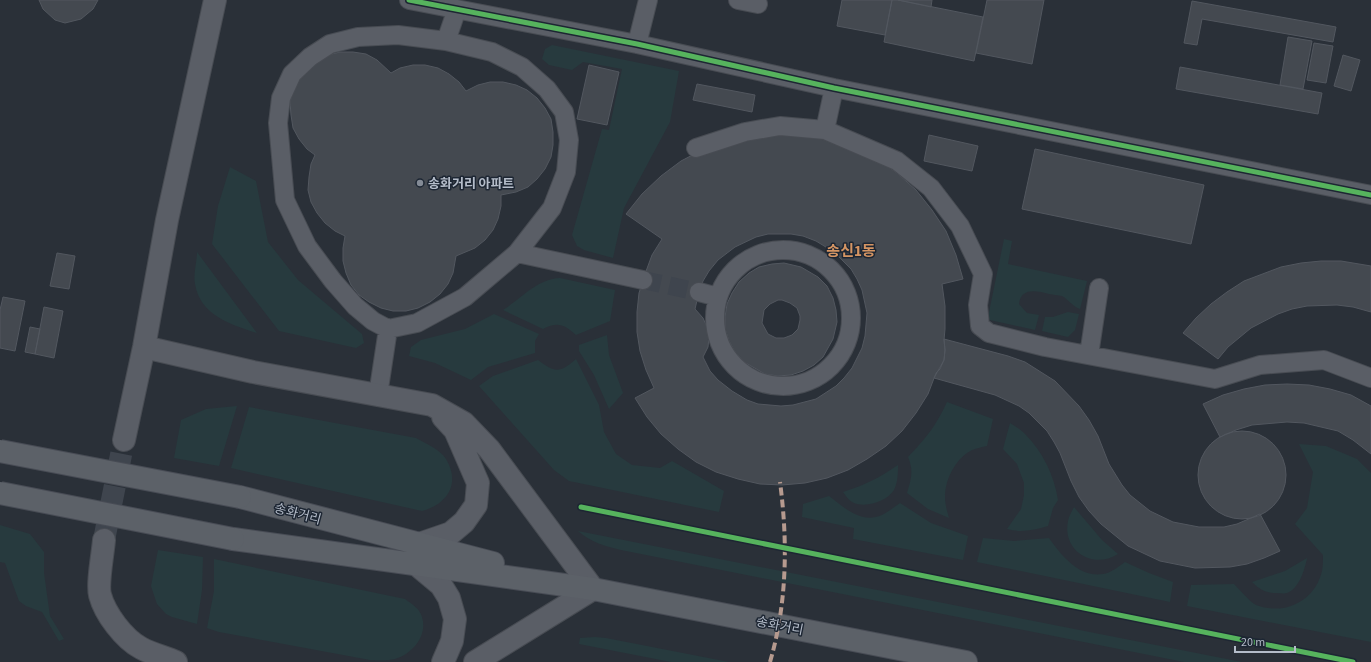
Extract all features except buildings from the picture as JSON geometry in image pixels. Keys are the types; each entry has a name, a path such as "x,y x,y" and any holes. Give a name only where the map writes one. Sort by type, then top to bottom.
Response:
{"main road":[{"name":"송화거리","path":"0,451 240,498 418,554 966,662"},
{"name":"송화거리","path":"0,492 233,540 418,554"}],"street":[{"path":"124,440 144,348 167,220 215,0"},
{"path":"409,0 637,44 834,88 1371,195"},
{"path":"637,44 648,0"},
{"path":"738,0 758,4"},
{"path":"446,41 457,9"},
{"path":"398,35 446,41 492,52 522,67 547,89 564,112 569,140 566,172 552,208 517,253 465,297 417,323 388,329 373,321 355,306 333,281 307,246 285,200 278,123 281,98 292,74 310,57 330,44 358,37 398,35"},
{"path":"825,130 834,88"},
{"path":"696,148 745,132 780,126 825,130 897,161 931,188 960,226 983,274 978,305 980,326 988,333 1045,347 1215,379 1260,365 1324,360 1371,378"},
{"path":"783,250 797,251 810,255 823,263 833,272 847,296 850,318 847,338 833,363 823,372 810,380 783,386 755,380 743,373 732,363 724,352 718,339 715,325 715,311 718,297 732,272 755,256 783,250"},
{"path":"517,253 643,280"},
{"path":"1089,355 1099,288"},
{"path":"699,292 718,297"},
{"path":"378,395 388,329"},
{"path":"144,348 253,372 432,405 464,423 489,449 593,589 474,662"},
{"path":"432,405 455,430 478,483 476,505 464,522 451,533 418,554 449,598 456,619 452,641 443,662"},
{"path":"104,540 100,577 100,595 110,616 120,631 141,648 176,662"}],"green space":[{"path":"552,45 679,71 670,122 624,208 613,258 584,250 577,246 572,235 602,129 609,130 622,69 583,62 572,70 549,65 542,59 545,49"},
{"path":"230,167 256,181 268,242 298,280 362,334 364,343 356,348 279,331 212,244 218,206"},
{"path":"1004,239 1012,241 1008,264 1087,281 1080,309 1062,296 1035,291 1023,295 1019,304 1027,313 1039,315 1035,330 990,320 988,317"},
{"path":"197,252 257,333 227,322 210,311 203,304 198,295 195,284"},
{"path":"560,278 615,290 610,321 576,335 561,325 553,325 543,329 503,310 537,285 552,279"},
{"path":"1068,312 1079,314 1075,330 1068,337 1042,331 1045,317 1053,317"},
{"path":"494,314 539,334 535,341 535,353 488,367 471,380 435,363 409,356 411,347 421,340 465,329"},
{"path":"607,335 609,355 623,393 609,409 594,375 579,351 579,345"},
{"path":"576,359 599,405 604,432 616,454 632,465 660,468 672,461 724,491 719,512 569,481 554,470 479,386 493,376 538,360 557,370 566,367"},
{"path":"947,402 993,419 987,446 974,449 966,454 956,464 949,476 945,497 949,518 928,509 907,493 911,479 910,462 908,457 930,431"},
{"path":"237,406 219,466 174,458 181,420 206,409"},
{"path":"249,407 416,438 428,444 444,456 450,468 452,485 445,498 431,508 422,511 231,468"},
{"path":"1010,423 1022,431 1037,448 1051,473 1058,500 1053,508 1048,526 1038,529 1017,531 1007,529 1021,509 1024,495 1024,483 1017,464 1003,449"},
{"path":"1299,444 1326,446 1357,459 1371,473 1371,642 1187,606 1191,585 1234,584 1256,605 1278,609 1297,603 1306,598 1313,591 1322,571 1323,555 1295,524 1307,508 1313,472"},
{"path":"898,465 897,481 894,490 882,500 865,505 854,503 843,492 872,481"},
{"path":"829,496 847,510 867,518 882,515 900,503 931,523 968,536 963,560 853,539 854,528 802,517 803,504"},
{"path":"1074,507 1102,540 1118,554 1099,560 1081,555 1075,549 1067,532 1068,519"},
{"path":"0,525 30,534 44,552 44,573 50,616 64,639 59,641 42,612 26,606 19,601 5,563 0,562"},
{"path":"578,531 1242,662 1184,662 621,550 593,541"},
{"path":"983,538 1014,541 1049,538 1065,558 1072,564 1079,569 1094,574 1109,572 1125,562 1173,582 1170,602 977,562"},
{"path":"158,550 203,557 202,590 197,624 166,614 157,604 151,586"},
{"path":"1307,558 1305,568 1298,583 1291,591 1287,593 1266,592 1252,582 1285,571"},
{"path":"214,559 405,599 421,614 423,631 421,637 413,649 401,657 389,660 370,660 219,632 207,628 214,591"},
{"path":"595,637 729,662 671,662 579,644 580,638"}],"tunnel":[{"path":"643,280 699,292"},
{"path":"104,540 124,440"}],"marked path":[{"path":"770,662 776,640 783,595 785,550 783,505 780,482"}],"cycle path":[{"path":"409,0 637,44 834,88 1371,195"},
{"path":"581,507 1353,662"}],"place":[{"name":"송화거리 아파트","path":"420,183"}],"district":[{"name":"송신1동","path":"851,251"}]}
